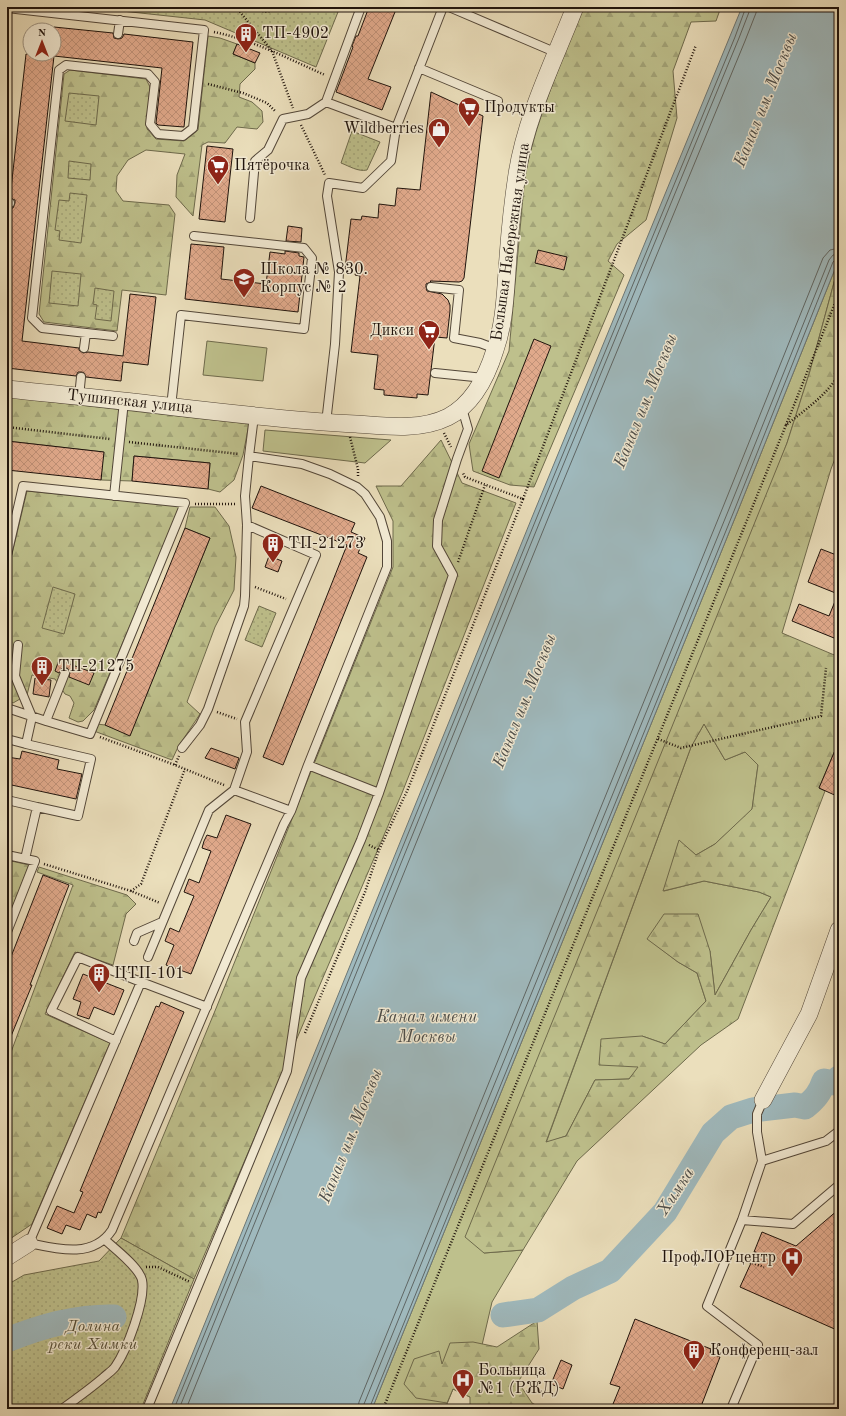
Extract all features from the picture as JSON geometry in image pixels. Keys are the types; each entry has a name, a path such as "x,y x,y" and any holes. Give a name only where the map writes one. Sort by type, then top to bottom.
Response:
{"street":[{"name":"Большая Набережная улица","path":"254,416 326,423 399,427 423,425 448,417 462,408 474,394 484,378 496,349 502,324 513,204 521,153 541,93 575,7"},
{"name":"Тушинская улица","path":"7,389 254,416"},
{"path":"760,1107 809,1014 839,930"},
{"path":"7,1256 29,1242"}],"lane":[{"path":"250,218 255,161 268,150 283,119 308,114 326,102 361,7"},
{"path":"326,423 335,344 339,272 327,196 329,183 363,188 391,161 396,128 443,7"},
{"path":"449,7 557,53"},
{"path":"7,8 204,30 193,128 183,136 158,134 150,124 155,82 148,74 114,66 66,65 59,70 41,206 32,318 42,328 113,336"},
{"path":"118,34 120,20"},
{"path":"419,68 498,101"},
{"path":"326,102 396,128"},
{"path":"171,407 181,315 304,329 312,258 304,248 194,236"},
{"path":"431,287 459,290 454,338 480,343 496,349"},
{"path":"84,348 86,333"},
{"path":"435,373 484,378"},
{"path":"79,397 81,377"},
{"path":"114,496 124,401"},
{"path":"146,1409 287,1071 301,978 361,840 379,793 453,575 437,546 438,520 456,459 468,429 462,408"},
{"path":"182,748 200,725 208,708 244,606 247,525 245,496 254,416"},
{"path":"141,982 29,1242 64,1250 91,1246 104,1239 112,1230 284,824 291,811 387,567 387,541 380,517 365,494 357,487 330,474 302,464 249,456"},
{"path":"7,555 23,486 185,503 90,734 7,708"},
{"path":"148,957 209,810 234,790 247,752 245,722 316,555 247,525"},
{"path":"18,645 15,676 32,717 26,744"},
{"path":"46,721 65,673"},
{"path":"7,740 92,759 78,816 7,800"},
{"path":"308,765 379,793"},
{"path":"234,790 291,811"},
{"path":"25,859 37,807"},
{"path":"7,855 34,861 7,932"},
{"path":"134,941 137,933 162,922"},
{"path":"116,1041 51,1011 78,956 207,1007"},
{"path":"731,1409 758,1345 707,1306 742,1220 762,1161 757,1132 760,1107"},
{"path":"762,1161 826,1141 839,1131"},
{"path":"742,1220 793,1224 839,1185"},
{"path":"62,1409 90,1389 115,1367 125,1348 142,1299 142,1279 135,1268 104,1239"}],"path":[{"path":"236,7 272,51 297,116 329,183"},
{"path":"245,7 267,12 281,7"},
{"path":"219,33 229,35 272,51 335,79"},
{"path":"302,1038 365,892 379,850 408,789 523,499 696,45"},
{"path":"214,85 243,93 267,103 283,119"},
{"path":"383,1409 839,293"},
{"path":"786,425 816,400 834,382 839,374"},
{"path":"438,421 465,477 523,499"},
{"path":"350,424 350,435 358,469 357,487"},
{"path":"453,575 485,485"},
{"path":"206,504 230,504"},
{"path":"246,583 296,603"},
{"path":"658,739 681,748 821,716 826,668"},
{"path":"215,711 230,717"},
{"path":"90,734 234,790"},
{"path":"131,891 141,884 185,770"},
{"path":"34,861 131,891 153,900"},
{"path":"728,1254 764,1267"},
{"path":"135,1268 158,1267 198,1285"}],"green space":[{"path":"85,7 340,7 316,67 205,20"},
{"path":"584,7 721,7 716,21 691,22 673,71 677,118 646,220 617,244 608,261 624,275 534,487 510,485 473,471 469,444 509,351 525,175 530,153 558,69"},
{"path":"208,36 220,38 237,44 233,54 255,63 255,69 240,84 239,97 252,102 262,111 263,122 257,129 237,127 225,143 208,142 202,145 193,216 176,197 177,175 185,154 146,150 128,160 117,176 116,191 123,201 169,205 175,214 166,295 122,290 117,331 44,322 39,314 64,74 70,70 146,79 150,87 147,129 156,139 184,141 198,130"},
{"path":"69,93 99,96 96,125 65,121"},
{"path":"352,131 380,142 367,170 357,169 341,163"},
{"path":"69,161 91,164 90,180 68,178"},
{"path":"70,193 87,195 81,243 59,240 60,231 55,230 59,200 69,201"},
{"path":"839,259 839,264 810,371 787,443 484,1253 523,1250 492,1302 470,1397 453,1389 445,1409 372,1409 737,513"},
{"path":"839,264 839,363 834,374 839,378 839,448 831,469 782,633 839,657 839,741 819,788 825,791 738,1019 701,1045 577,1161 523,1250 484,1253 465,1237 787,443 810,371","holes":["704,724 725,760 745,752 758,765 752,809 715,844 696,855 679,840 663,891 704,881 759,892 771,897 715,995 710,951 698,914 664,914 647,939 678,962 697,973 706,1001 665,1044 642,1036 601,1039 599,1065 638,1067 629,1079 595,1080 566,1136 546,1142 691,747"]},
{"path":"52,271 81,274 78,306 49,303"},
{"path":"95,288 114,291 111,321 95,319 97,305 93,304"},
{"path":"207,341 267,348 263,381 203,375"},
{"path":"7,397 249,424 243,455 234,480 220,492 208,489 210,463 134,456 132,481 101,480 103,452 7,441"},
{"path":"265,430 391,440 365,463 263,451"},
{"path":"441,440 462,483 516,503 402,793 194,1279 121,1238 217,1006 393,567 393,521 376,486 401,486"},
{"path":"27,491 181,506 94,710 83,721 78,722 69,718 74,703 70,696 65,694 55,679 32,675 27,695 13,703 7,701 7,575"},
{"path":"190,507 215,507 229,526 236,557 234,590 215,627 187,702 200,714 178,747 172,760 94,731 97,724 105,725 130,735 210,538 185,528"},
{"path":"53,587 75,594 64,634 42,628"},
{"path":"259,606 276,613 262,647 245,640"},
{"path":"704,724 725,760 745,752 758,765 752,810 715,844 696,855 679,841 664,891 704,881 759,892 771,897 715,995 710,951 648,939 678,962 697,973 706,1001 665,1044 642,1036 639,1067 629,1079 595,1080 566,1136 546,1143 691,747"},
{"path":"7,860 29,865 7,921"},
{"path":"39,867 127,895 136,904 126,914 113,965 75,952 45,1014 110,1043 32,1224 7,1241 7,1063 73,885 37,872"},
{"name":"Долина реки Химки","path":"121,1238 194,1279 141,1409 7,1409 7,1285 24,1275 99,1261"},
{"path":"537,1321 539,1349 518,1382 532,1403 543,1409 470,1409 470,1397 453,1389 447,1403 416,1398 404,1384 414,1359 439,1351 442,1364 450,1343 473,1342 497,1347"}],"water":[{"name":"Канал имени Москвы","path":"742,7 839,7 839,259 372,1409 170,1409 535,510"}],"building":[{"path":"369,7 397,7 368,79 391,87 382,110 336,92 353,47 352,46 356,36 358,36"},
{"path":"62,28 113,33 114,38 118,39 122,38 124,34 193,42 184,127 158,125 156,123 162,68 62,57"},
{"name":"ТП-4902","path":"237,44 260,53 255,63 233,54"},
{"path":"25,62 53,62 22,341 79,348 79,350 83,353 88,352 123,356 130,294 156,297 148,365 123,362 121,381 86,377 82,372 78,372 76,376 7,368 7,226 9,208 13,208 15,203 15,200 10,198"},
{"path":"431,92 483,116 464,278 459,282 430,281 431,282 426,284 427,291 442,294 448,300 450,305 447,338 435,337 428,395 417,394 417,398 384,395 384,390 374,389 378,355 351,352 360,276 355,275 356,271 345,269 351,219 361,220 362,216 378,218 379,204 395,206 397,188 420,190"},
{"path":"207,146 233,149 225,222 199,219"},
{"path":"288,226 302,228 301,242 286,241"},
{"path":"191,244 224,247 221,279 266,284 270,252 285,254 285,251 299,253 299,256 304,257 298,312 185,299"},
{"path":"538,250 567,257 564,270 535,263"},
{"path":"534,339 551,346 499,478 482,471"},
{"path":"7,441 104,452 101,480 7,470"},
{"path":"134,456 210,463 208,489 132,481"},
{"path":"261,486 355,523 351,532 365,538 358,553 367,557 283,765 263,757 347,545 252,508"},
{"path":"185,528 210,538 130,736 105,725"},
{"path":"821,549 839,556 839,640 792,621 799,604 829,616 838,594 808,582"},
{"name":"ТП-21273","path":"269,556 282,561 278,572 265,567"},
{"path":"59,660 94,673 89,685 69,677 70,672 67,668 62,668 59,673 55,671"},
{"name":"ТП-21275","path":"35,678 51,680 49,697 33,694"},
{"path":"839,741 839,797 819,788"},
{"path":"211,748 239,758 235,769 205,758"},
{"path":"22,751 59,760 57,769 82,774 76,799 7,784 7,757 20,759"},
{"path":"226,815 251,824 191,974 166,965 174,945 165,941 170,928 179,932 194,896 184,892 189,879 199,883 211,851 202,848 204,841 207,835 217,838"},
{"path":"43,875 69,885 30,985 32,985 7,1046 7,967"},
{"name":"ЦТП-101","path":"83,974 124,990 114,1015 94,1007 89,1019 77,1015 81,1002 73,999"},
{"path":"161,1002 184,1012 101,1213 98,1212 96,1218 87,1214 80,1230 66,1225 62,1234 47,1228 57,1206 74,1213 83,1192 80,1191 156,1006 159,1007"},
{"path":"839,1209 839,1331 740,1287 756,1252 754,1252 762,1232 796,1246"},
{"path":"635,1319 711,1349 710,1353 720,1357 700,1409 627,1409 613,1404 620,1387 610,1384"},
{"path":"561,1360 572,1365 563,1389 551,1384"}],"waterway":[{"name":"Химка","path":"503,1315 538,1310 573,1288 610,1271 665,1212 713,1133 731,1117 753,1110 795,1105 805,1107 817,1096 824,1081 835,1083 839,1078"},
{"name":"Химка","path":"7,1340 33,1330 59,1323 86,1318 114,1317"}],"place":[{"name":"ТП-4902","path":"246,54"},
{"name":"Продукты","path":"469,128"},
{"name":"Wildberries","path":"439,148"},
{"name":"Пятёрочка","path":"218,186"},
{"name":"Школа № 830. Корпус № 2","path":"244,298"},
{"name":"Дикси","path":"429,350"},
{"name":"ТП-21273","path":"273,564"},
{"name":"ТП-21275","path":"42,686"},
{"name":"ЦТП-101","path":"99,994"},
{"name":"ПрофЛОРцентр","path":"792,1278"},
{"name":"Конференц-зал","path":"694,1370"},
{"name":"Больница №1 (РЖД)","path":"463,1400"}],"water label":[{"name":"Канал им. Москвы","path":"766,100"},
{"name":"Канал им. Москвы","path":"646,401"},
{"name":"Канал им. Москвы","path":"525,701"},
{"name":"Канал им. Москвы","path":"351,1136"}]}
